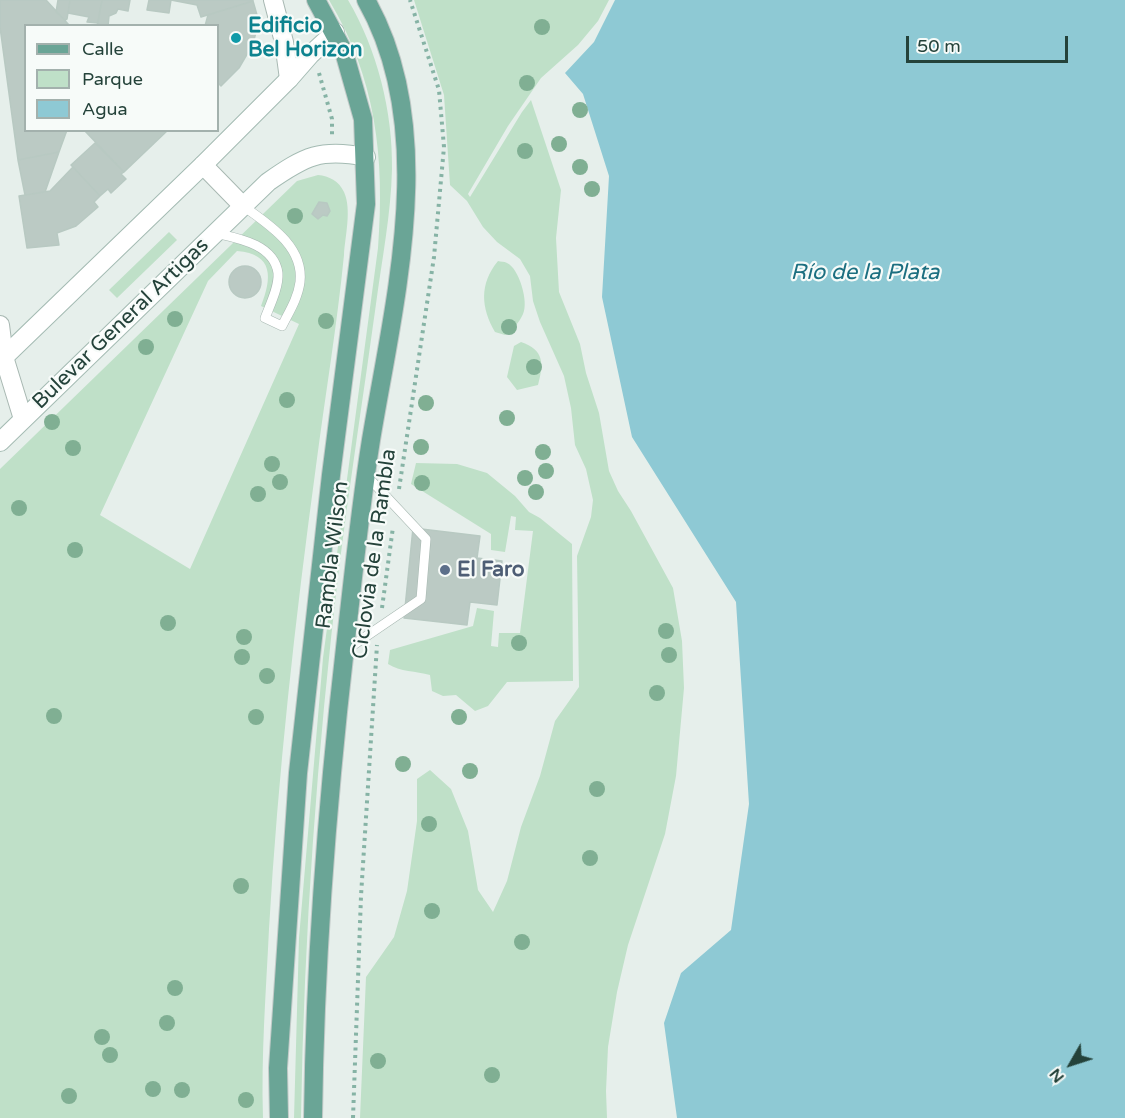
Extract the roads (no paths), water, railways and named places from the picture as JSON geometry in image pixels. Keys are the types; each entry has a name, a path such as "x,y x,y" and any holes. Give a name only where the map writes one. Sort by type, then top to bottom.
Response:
{"main road":[{"path":"273,0 284,42 290,79"},
{"name":"Rambla Wilson","path":"279,1118 279,1068 298,773 331,475 366,204 363,118 335,32 316,0"},
{"name":"Rambla Wilson","path":"313,1118 314,1032 321,906 344,651 366,475 403,244 407,193 407,158 399,95 386,48 367,2"},
{"path":"2,359 203,165 335,32"},
{"name":"Bulevar General Artigas","path":"0,442 268,182 311,156 332,152 366,157"},
{"path":"203,165 243,206"},
{"path":"0,325 2,359 23,419"}],"lane":[{"path":"215,234 251,243 265,251 274,262 278,274 274,294 265,318 282,326 294,302 300,281 299,264 292,249 282,236 243,206"},
{"path":"344,651 421,599 426,539 366,475"}],"water":[{"name":"Río de la Plata","path":"615,0 1125,0 1125,1118 677,1118 664,1023 681,973 731,930 749,804 736,602 632,437 602,297 609,176 583,94 565,73 594,42"}],"place":[{"name":"Edificio Bel Horizon","path":"236,38"},
{"name":"El Faro","path":"445,570"}]}
